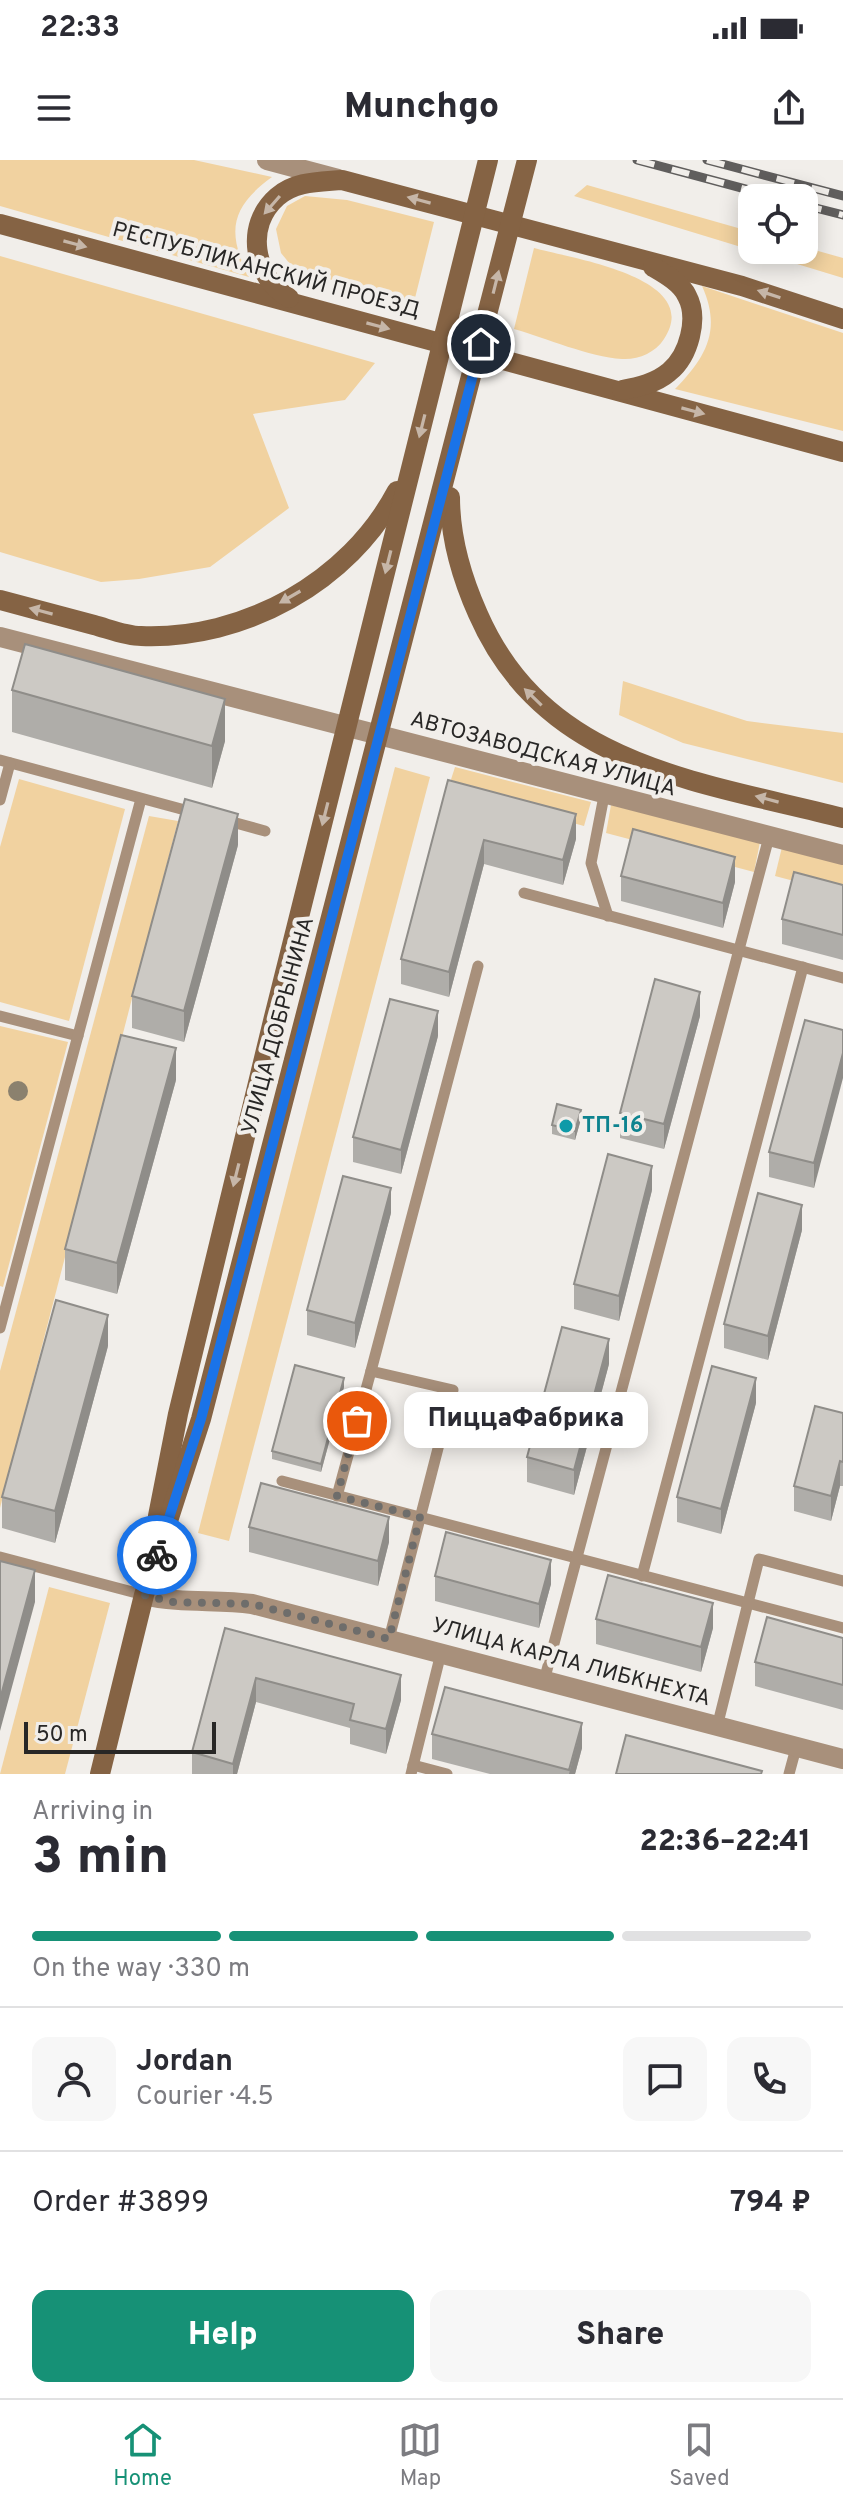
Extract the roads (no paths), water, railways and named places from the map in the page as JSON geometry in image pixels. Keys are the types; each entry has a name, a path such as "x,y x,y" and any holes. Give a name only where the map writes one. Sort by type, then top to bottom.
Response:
{"main road":[{"path":"0,600 138,636 197,635 259,616 316,582 352,554 384,516 413,459 488,160"},
{"path":"527,160 450,467 450,523 457,557 492,646 524,689 565,726 617,755 661,770 843,818"},
{"path":"302,306 273,288 259,265 256,242 262,217 277,197 302,183 342,180 742,286 843,319"},
{"name":"РЕСПУБЛИКАНСКИЙ ПРОЕЗД","path":"0,224 843,452"},
{"path":"618,391 644,387 671,371 686,347 693,324 687,295 667,275 630,256"},
{"name":"УЛИЦА ДОБРЫНИНА","path":"100,1774 144,1595 178,1414 413,459"},
{"name":"УЛИЦА ДОБРЫНИНА","path":"144,1595 201,1419 450,467"}],"street":[{"path":"267,160 342,180"},
{"name":"АВТОЗАВОДСКАЯ УЛИЦА","path":"0,637 604,796 843,855"},
{"name":"УЛИЦА КАРЛА ЛИБКНЕХТА","path":"144,1595 172,1602 252,1604 843,1759"}],"lane":[{"path":"0,800 5,761 265,831"},
{"path":"604,796 591,863 608,916"},
{"path":"0,1328 4,1295 141,799"},
{"path":"544,1681 769,837"},
{"path":"524,893 843,978"},
{"path":"337,1496 478,966"},
{"path":"642,1576 803,967"},
{"path":"0,1016 78,1036"},
{"path":"371,1371 453,1390 389,1639"},
{"path":"282,1481 843,1628"},
{"path":"0,1557 144,1595"},
{"path":"717,1727 759,1559 843,1581"},
{"path":"441,1653 412,1769 447,1774"},
{"path":"789,1774 796,1748"}],"railway":[{"path":"637,160 738,187"},
{"path":"707,160 843,196"},
{"path":"818,209 843,215"}],"place":[{"name":"ТП-16","path":"566,1126"},
{"name":"ПиццаФабрика","path":"357,1421"}]}
